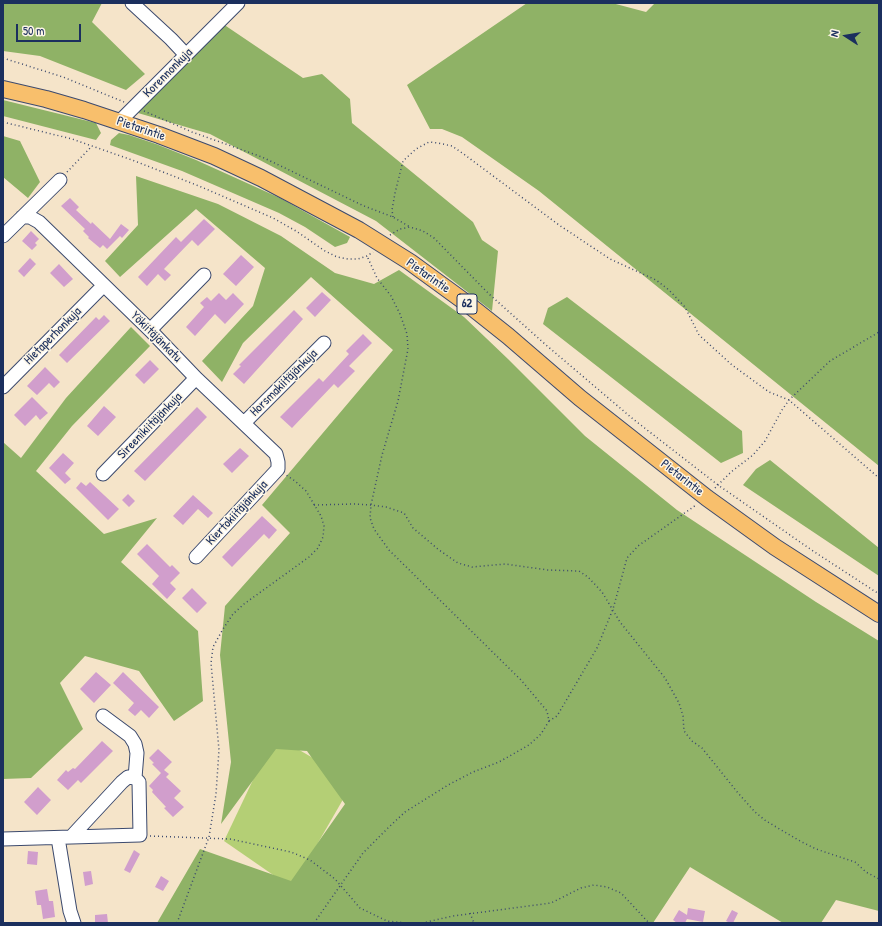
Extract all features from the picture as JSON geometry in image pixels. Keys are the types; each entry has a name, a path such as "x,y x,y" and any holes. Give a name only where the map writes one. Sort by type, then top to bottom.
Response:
{"main road":[{"name":"Pietarintie","path":"3,89 54,101 120,121 159,134 214,156 317,207 385,246 440,283 469,305 508,336 580,398 707,498 775,547 879,614"}],"street":[{"path":"132,3 186,55"},
{"name":"Korennonkuja","path":"120,121 238,3"},
{"path":"3,236 60,180"},
{"name":"Yökiitäjänkatu","path":"22,217 30,217 39,222 103,286 150,330 196,378 276,454 278,469"},
{"path":"150,330 204,275"},
{"name":"Hietaperhonkuja","path":"3,387 103,286"},
{"name":"Horsmakiitäjänkuja","path":"244,423 324,343"},
{"name":"Sireenikiitäjänkuja","path":"103,474 196,378"},
{"name":"Kiertokiitäjänkuja","path":"196,557 278,469"},
{"path":"102,716 130,736 135,744 137,753 135,778"},
{"path":"3,839 65,837 140,835 139,782 135,778 128,777 65,837 70,911 74,923"}],"path":[{"path":"3,58 62,77 192,132 262,157 364,206 393,217 434,238 489,294 546,346 633,419 718,485 812,551 879,594"},
{"path":"3,122 72,139 199,186 272,218 296,231 325,251 337,257 358,259 367,256 376,250"},
{"path":"393,217 392,210 403,161 416,149 429,142 452,146 610,260 656,280 669,290 685,307 699,335 732,365 769,392 789,400 879,478"},
{"path":"60,180 92,146"},
{"path":"389,236 400,228 410,227"},
{"path":"367,256 377,278 391,296 400,314 407,334 408,349 398,401 387,436 371,505 370,518 374,529 382,542 521,680 547,711 549,721"},
{"path":"314,923 363,853 375,839 406,812 448,785 473,772 499,762 529,745 541,734 549,721 558,716 597,648 613,609 627,558 638,546 707,498 731,472 753,455 765,441 789,400 830,360 879,332"},
{"path":"178,923 209,837 216,794 219,750 211,663 213,647 233,614 244,604 308,557 318,548 323,537 324,526 321,516 306,491 295,480 278,469"},
{"path":"314,505 371,505 386,507 404,513 413,528 439,550 458,563 472,567 505,564 548,570 579,571 588,577 602,592 620,622 665,678 679,703 683,716 684,732 702,748 755,812 766,821 800,841 816,849 855,862 866,872 879,878"},
{"path":"140,835 230,839 291,852 310,860 335,879 360,908 387,921 407,923"},
{"path":"422,923 470,913 551,903 581,888 594,885 607,887 621,893 649,923"},
{"path":"470,913 474,923"}],"green space":[{"path":"3,3 102,3 92,22 145,74 126,90 40,56 3,51"},
{"path":"527,3 612,3 646,12 655,3 879,3 879,466 539,191 462,137 442,129 430,129 407,85"},
{"path":"223,24 303,78 322,74 350,99 352,123 473,222 482,240 498,251 492,311 376,221 210,134 138,113"},
{"path":"3,100 96,123 101,133 96,140 3,116"},
{"path":"119,133 156,144 196,160 280,198 350,237 347,243 335,247 305,227 279,213 182,171 110,145 111,140"},
{"path":"3,136 20,141 40,182 28,198 3,177"},
{"path":"136,176 218,204 281,236 335,273 374,284 399,270 464,317 585,436 677,510 816,602 879,641 879,911 836,900 821,923 783,923 690,867 653,923 157,923 200,849 291,881 345,804 307,751 276,749 221,824 231,762 220,655 225,606 290,533 262,505 393,350 311,277 243,343 222,382 202,361 253,306 265,268 196,209 120,277 105,261 138,225"},
{"path":"567,297 742,431 743,453 721,463 543,324 548,308"},
{"path":"131,327 150,346 72,426 36,471 104,534 157,518 121,562 198,631 203,701 174,721 139,671 85,656 60,683 83,729 31,778 3,779 3,442 21,458 66,398"},
{"path":"770,460 879,548 879,576 743,485 756,469"},
{"path":"282,740 351,780 349,789 292,888 224,841 271,742"}],"building":[{"path":"70,198 79,207 76,210 91,224 92,222 110,239 121,224 129,230 122,238 120,236 107,249 103,245 100,248 88,238 89,237 83,231 85,229 61,206"},
{"path":"204,219 215,229 198,246 192,240 164,269 171,275 165,281 158,274 147,286 138,277 176,237 181,242"},
{"path":"31,231 39,239 35,243 37,245 32,250 22,241"},
{"path":"241,255 254,267 236,286 223,274"},
{"path":"30,258 36,264 24,277 18,271"},
{"path":"59,264 73,279 64,287 50,273"},
{"path":"322,292 331,300 315,317 306,308"},
{"path":"219,293 226,300 233,293 244,304 225,324 215,314 195,336 186,327 204,307 200,303 207,297 211,301"},
{"path":"294,310 303,319 244,384 233,374 241,366 239,365"},
{"path":"104,315 110,321 67,363 59,355 96,317 99,320"},
{"path":"363,334 372,343 349,366 355,371 338,388 334,384 292,428 280,417 319,378 323,382 349,354 346,351"},
{"path":"150,360 159,369 144,384 135,375"},
{"path":"45,367 60,382 54,388 49,383 37,395 27,386"},
{"path":"32,397 48,413 40,420 36,415 25,426 14,415"},
{"path":"104,406 116,417 98,436 87,426"},
{"path":"197,407 207,417 145,481 134,471"},
{"path":"240,448 249,456 232,473 223,464"},
{"path":"63,453 74,463 65,473 71,479 65,484 49,468"},
{"path":"81,482 86,486 90,482 119,509 108,520 76,488"},
{"path":"128,494 135,501 129,507 122,500"},
{"path":"193,495 213,513 208,518 198,509 183,525 173,516"},
{"path":"262,516 277,530 269,539 264,534 232,567 222,557"},
{"path":"147,544 170,567 172,565 180,573 170,583 176,589 167,599 152,584 159,576 137,554"},
{"path":"192,588 207,603 197,613 182,598"},
{"path":"96,672 111,685 94,703 80,689"},
{"path":"123,672 159,707 149,718 141,710 135,716 128,710 134,703 113,683"},
{"path":"102,741 113,751 81,783 78,780 68,790 57,780 66,770 68,772 73,768 75,769"},
{"path":"158,749 172,762 164,770 169,774 166,777 181,791 174,798 184,807 173,817 164,808 166,807 152,792 153,790 149,786 161,773 152,764 154,763 149,758"},
{"path":"38,787 51,800 37,815 24,802"},
{"path":"134,850 140,854 130,873 124,870"},
{"path":"28,851 38,852 37,865 27,864"},
{"path":"91,871 93,884 85,886 83,872"},
{"path":"161,876 169,881 163,891 155,887"},
{"path":"47,889 49,901 53,901 55,917 43,919 41,905 37,905 35,891"},
{"path":"688,908 705,911 703,922 687,919 685,923 677,923 673,920 679,910 687,915"},
{"path":"732,910 738,913 733,923 730,923 726,921"},
{"path":"107,914 108,923 95,923 95,915"}]}
